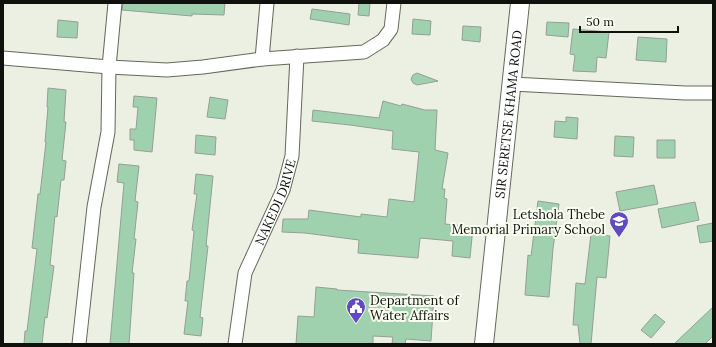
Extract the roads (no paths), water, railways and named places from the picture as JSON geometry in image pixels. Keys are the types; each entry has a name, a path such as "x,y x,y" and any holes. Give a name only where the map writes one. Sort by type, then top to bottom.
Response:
{"main road":[{"name":"SIR SERETSE KHAMA ROAD","path":"484,344 520,3"}],"street":[{"path":"79,344 94,207 108,132 109,67 115,3"},
{"path":"262,59 267,3"},
{"path":"3,58 166,70 203,67 262,59 364,52 383,40 391,29 394,3"},
{"name":"NAKEDI DRIVE","path":"235,344 246,273 283,190 292,156 296,56"},
{"path":"512,84 685,93 713,93"}],"place":[{"name":"Letshola Thebe Memorial Primary School","path":"619,238"},
{"name":"Department of Water Affairs","path":"356,324"}]}
